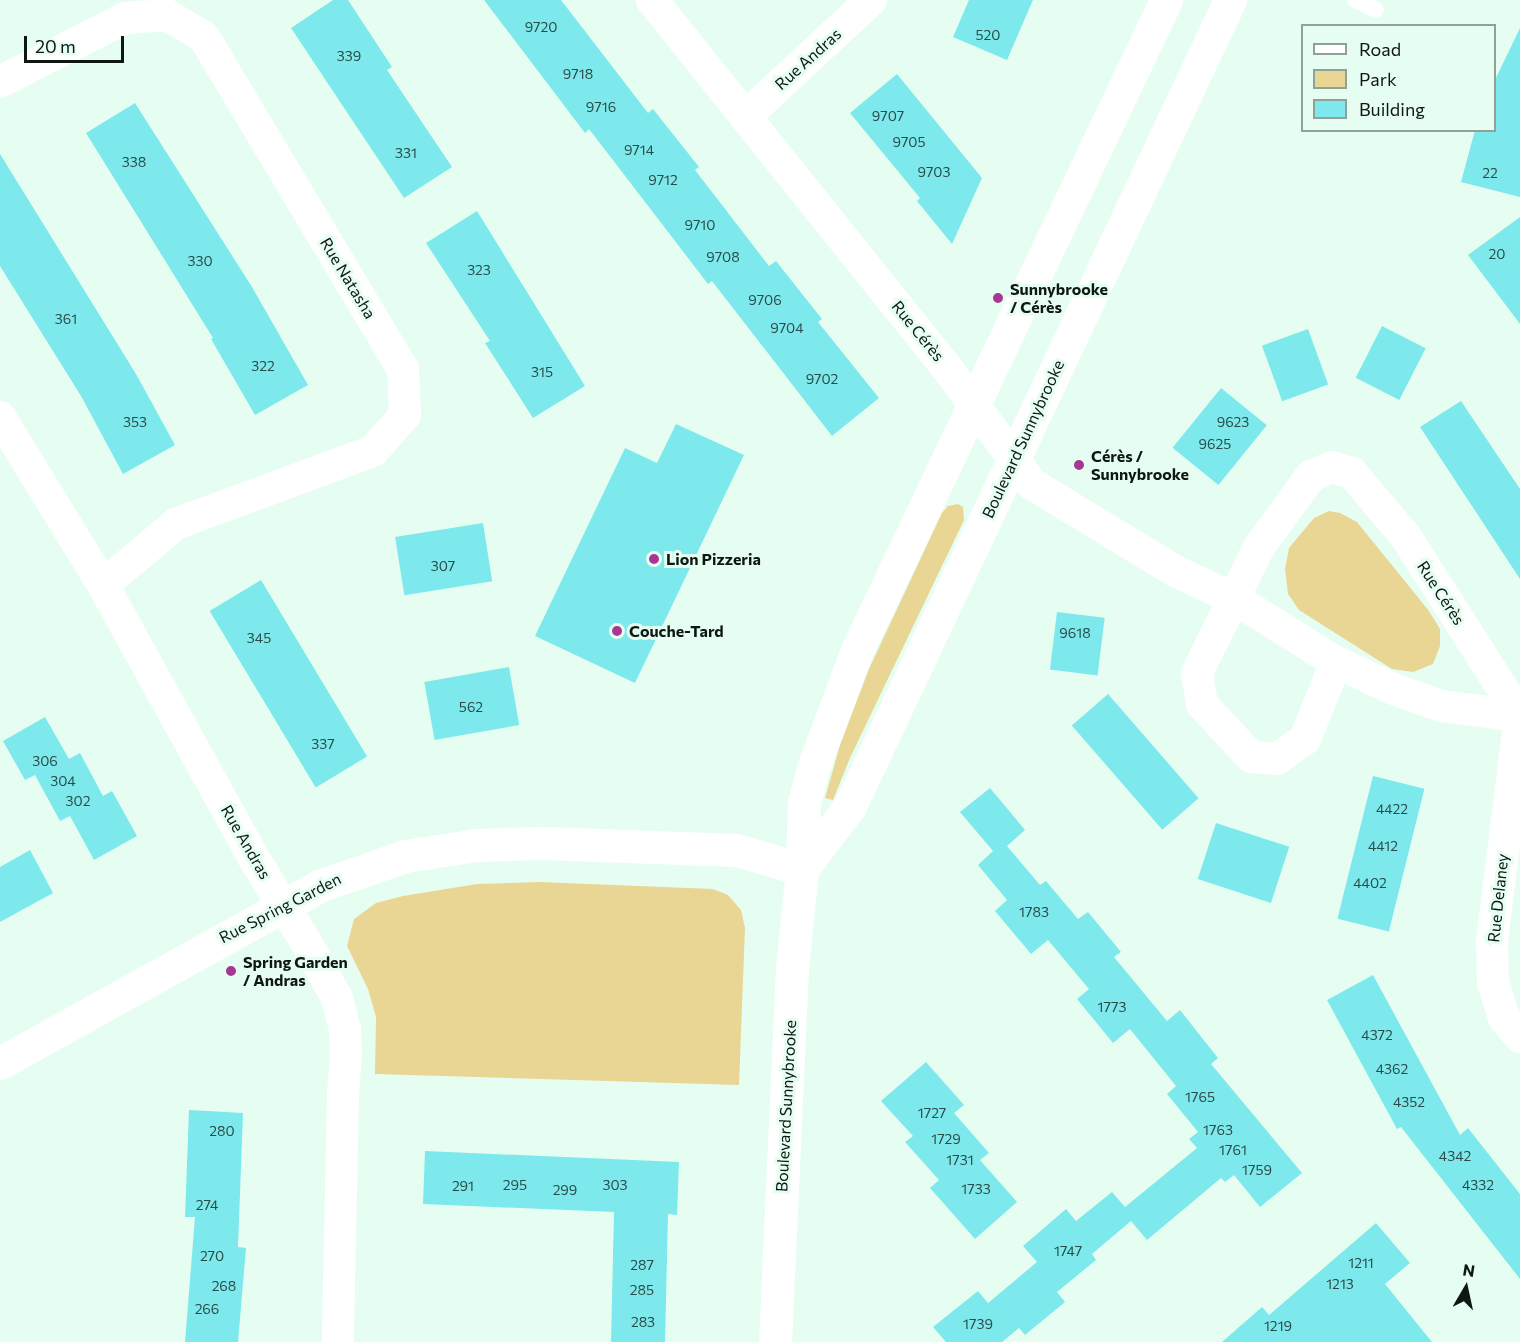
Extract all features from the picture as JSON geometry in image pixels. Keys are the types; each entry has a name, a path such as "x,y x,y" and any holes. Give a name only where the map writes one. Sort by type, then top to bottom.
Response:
{"street":[{"name":"Rue Cérès","path":"652,0 947,368 974,408 1032,484 1175,571 1235,599 1336,662 1391,688 1441,706 1520,716"},
{"name":"Rue Andras","path":"745,117 870,0"},
{"name":"Boulevard Sunnybrooke","path":"775,1342 788,1051 802,869 804,802 826,726 857,650 1166,0"},
{"name":"Boulevard Sunnybrooke","path":"802,869 850,806 1230,0"},
{"name":"Rue Natasha","path":"0,82 125,18 167,15 204,37 403,369 405,415 373,451 176,524 103,585"},
{"name":"Rue Andras","path":"0,417 103,585 253,857 330,981 343,1014 345,1029 338,1342"},
{"name":"Rue Cérès","path":"1336,662 1305,739 1276,759 1251,757 1202,704 1197,673 1259,547 1311,476 1332,467 1352,473 1406,537 1520,716"},
{"name":"Rue Delaney","path":"1520,716 1492,952 1493,982 1504,1018 1520,1037"},
{"name":"Rue Spring Garden","path":"0,1063 330,880 380,863 428,851 477,845 543,843 736,850 802,869"}],"lane":[{"path":"1355,0 1377,10"}],"green space":[{"path":"958,504 963,507 964,520 850,758 833,800 825,798 840,745 869,669 942,513 948,506"},
{"path":"1329,511 1340,513 1357,522 1429,611 1440,629 1440,646 1433,664 1413,672 1392,669 1299,610 1288,594 1285,569 1289,548 1314,518"},
{"path":"540,882 713,889 728,895 741,910 745,928 739,1085 375,1074 376,1017 368,989 347,946 354,919 376,903 403,896 477,884"}],"building":[{"path":"333,0 348,0 392,67 387,70 452,167 404,198 291,28"},
{"path":"484,0 561,0 648,113 653,109 699,167 695,170 769,266 776,261 822,319 818,322 879,398 832,436 712,281 708,284 589,129 585,133"},
{"path":"969,0 1033,0 1007,60 953,37"},
{"path":"1520,28 1520,197 1461,182 1474,132 1496,132 1496,78"},
{"path":"897,74 982,178 952,244 917,201 920,198 850,113"},
{"path":"135,103 252,287 308,385 255,415 211,339 213,338 86,133"},
{"path":"0,154 136,374 175,445 123,474 81,396 0,266"},
{"path":"477,211 585,386 533,418 485,343 490,341 426,243"},
{"path":"1520,217 1520,324 1468,255"},
{"path":"1382,326 1426,348 1399,400 1356,378"},
{"path":"1308,329 1328,384 1282,401 1262,346"},
{"path":"1221,388 1267,425 1218,485 1173,448"},
{"path":"1461,401 1520,489 1520,579 1420,427"},
{"path":"676,424 744,455 635,683 535,636 625,448 657,463"},
{"path":"483,523 492,581 404,595 395,537"},
{"path":"261,580 367,757 316,787 210,611"},
{"path":"1057,612 1105,618 1098,675 1050,670"},
{"path":"509,667 519,725 435,740 424,682"},
{"path":"1108,694 1199,798 1162,830 1072,725"},
{"path":"45,717 69,759 80,753 103,796 112,791 137,836 94,860 70,816 60,821 35,775 25,780 3,741"},
{"path":"1373,776 1424,789 1389,931 1337,919"},
{"path":"990,788 1025,830 1007,846 1040,885 1046,881 1078,919 1088,912 1121,952 1114,957 1167,1021 1180,1010 1218,1058 1211,1064 1302,1173 1260,1207 1234,1175 1225,1182 1221,1178 1147,1240 1131,1221 1092,1254 1096,1260 1057,1292 1065,1302 1025,1335 1019,1328 1002,1342 946,1342 933,1327 978,1291 988,1303 1037,1262 1023,1246 1066,1209 1076,1221 1112,1192 1125,1207 1197,1148 1189,1139 1198,1132 1167,1094 1176,1086 1130,1029 1113,1043 1077,999 1089,989 1048,940 1031,954 995,911 1007,900 978,865 993,851 960,812"},
{"path":"1216,823 1289,847 1271,903 1198,879"},
{"path":"30,850 53,893 0,922 0,867"},
{"path":"1373,975 1460,1135 1468,1128 1520,1194 1520,1279 1401,1127 1397,1129 1327,1000"},
{"path":"926,1062 964,1105 954,1113 989,1153 980,1160 1017,1202 975,1239 930,1188 939,1180 905,1142 913,1136 881,1101"},
{"path":"189,1110 243,1113 238,1247 246,1248 238,1342 185,1342 195,1217 185,1217"},
{"path":"425,1151 679,1162 677,1215 668,1214 665,1342 611,1342 614,1212 423,1204"},
{"path":"1376,1223 1410,1263 1385,1284 1432,1342 1222,1342 1262,1307 1269,1315"}],"place":[{"name":"Sunnybrooke / Cérès","path":"998,298"},
{"name":"Cérès / Sunnybrooke","path":"1079,465"},
{"name":"Lion Pizzeria","path":"654,559"},
{"name":"Couche-Tard","path":"617,631"},
{"name":"Spring Garden / Andras","path":"231,971"}]}
